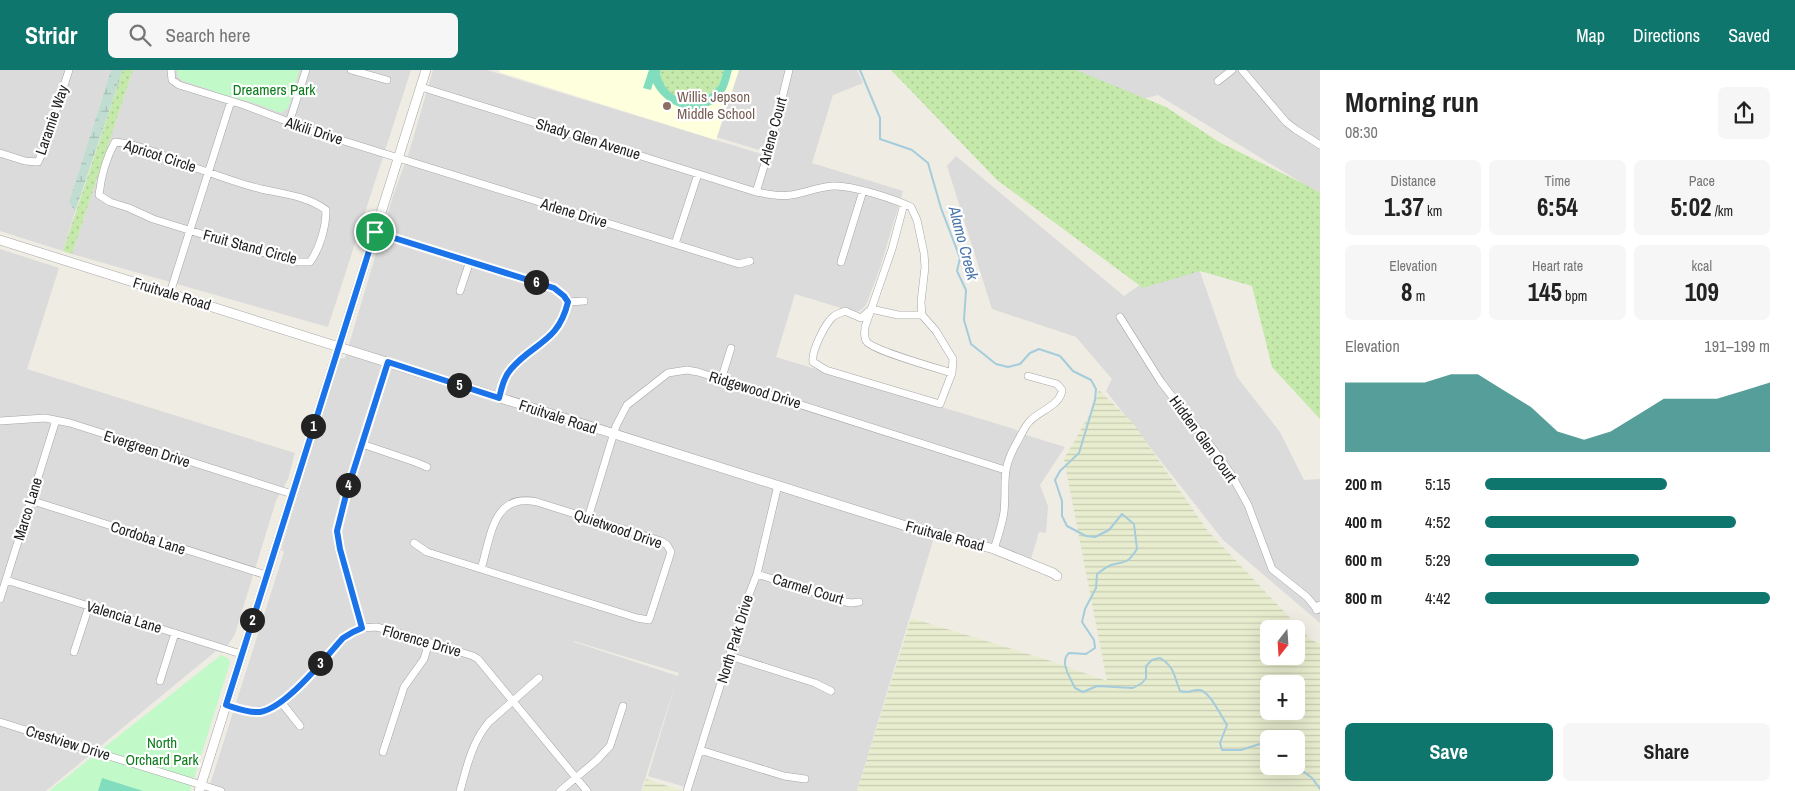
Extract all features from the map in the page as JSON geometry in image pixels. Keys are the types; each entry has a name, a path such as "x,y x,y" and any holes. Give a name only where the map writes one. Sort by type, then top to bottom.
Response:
{"street":[{"name":"Laramie Way","path":"0,152 26,161 38,162 69,70"},
{"name":"Alkili Drive","path":"171,70 172,80 179,85 259,110 289,123 398,157"},
{"path":"289,123 306,70"},
{"path":"351,70 387,80"},
{"path":"200,788 426,70"},
{"name":"Arlene Court","path":"756,192 771,144 789,70"},
{"path":"1218,81 1232,70"},
{"path":"1242,70 1286,122 1320,145"},
{"name":"Shady Glen Avenue","path":"421,87 756,192 775,196 791,195 835,186 864,192 904,204"},
{"path":"170,293 231,101"},
{"name":"Apricot Circle","path":"190,230 153,219 110,202 98,195 109,152 116,142 127,143 165,155 208,172"},
{"name":"Arlene Drive","path":"398,157 739,264 750,261"},
{"name":"Fruit Stand Circle","path":"190,230 256,251 298,262 310,262 316,253 324,229 326,210 318,204 285,193 261,189 208,172"},
{"path":"675,244 698,174"},
{"path":"841,262 864,192"},
{"path":"871,309 861,318 845,311 833,317 815,347 812,357 813,362 826,370 940,404 952,373 953,359 936,331 922,314 924,253 918,220 912,207 904,204 892,249 865,327 864,337 867,343 879,349 952,373"},
{"path":"375,232 554,288 564,296 568,302 559,327 510,371 504,380 499,398"},
{"name":"Fruitvale Road","path":"0,240 778,486 926,532 936,532 994,549 1053,573 1056,576"},
{"path":"460,291 470,261"},
{"path":"568,302 584,301"},
{"path":"871,309 898,315 922,314"},
{"name":"Hidden Glen Court","path":"1120,317 1161,382 1232,476 1248,505 1266,558 1272,569 1319,607"},
{"path":"720,380 731,348"},
{"path":"362,628 340,549 337,531 347,491 388,362"},
{"name":"Ridgewood Drive","path":"588,518 620,417 627,405 668,373 687,370 1005,470"},
{"path":"994,549 1002,526 1005,470 1013,450 1029,421 1056,402 1062,395 1062,390 1057,384 1028,376"},
{"name":"Evergreen Drive","path":"0,421 32,418 56,420 292,494"},
{"name":"Marco Lane","path":"0,599 56,420"},
{"path":"362,444 426,467"},
{"name":"North Park Drive","path":"687,791 748,597 757,574 778,486"},
{"name":"Cordoba Lane","path":"30,500 266,575"},
{"name":"Quietwood Drive","path":"518,500 531,500 588,518 661,541 670,548 670,558 649,620 637,618 481,568 496,517 509,503 518,500"},
{"path":"414,543 427,552 481,568"},
{"name":"Carmel Court","path":"757,574 841,601 859,602"},
{"name":"Valencia Lane","path":"6,580 241,654"},
{"path":"74,652 89,606"},
{"name":"Florence Drive","path":"226,705 252,712 270,709 281,702 343,638 362,628 376,627 389,630 478,659 514,700 587,791"},
{"path":"160,681 175,633"},
{"path":"383,752 404,687 424,659 429,642"},
{"path":"730,656 815,682 831,691"},
{"path":"460,791 476,738 488,722 539,678"},
{"path":"281,702 300,726"},
{"path":"560,791 605,753 610,746 622,706"},
{"name":"Crestview Drive","path":"1,724 200,788 222,791"},
{"path":"700,750 784,776 805,779"}],"shaded area":[{"path":"0,70 111,70 69,202 75,212 63,251 0,231"},
{"path":"133,70 180,70 289,105 299,70 411,70 328,327 72,254"},
{"path":"433,70 487,70 771,157 772,154 716,137 736,70 857,70 863,83 833,95 812,163 903,191 880,268 866,305 860,311 854,312 795,294 776,357 1014,429 1029,436 1065,447 1040,485 1048,506 1046,533 1039,532 1031,559 936,531 857,791 690,791 682,786 648,776 677,679 641,791 208,791 284,552 281,550 338,362 340,359 345,358 393,196 410,149","holes":["574,641 679,673 678,676"]},
{"name":"Willis Jepson Middle School","path":"500,70 739,70 716,140 499,72"},
{"path":"1065,70 1320,70 1320,194 1158,95 1111,108"},
{"path":"956,156 1124,296 1192,249 1237,377 1280,432 1304,480 1320,479 1320,623 1223,540 1106,391 1112,379 1076,337 992,309 947,166"},
{"path":"0,249 59,268 27,369 295,453 288,479 276,501 235,634 223,653 216,651 46,791 0,791"},
{"path":"1099,390 1133,423 1207,530 1292,620 1260,620 1260,665 1305,665 1305,634 1310,639 1320,644 1320,791 857,791 911,618 1051,661 1107,681 1064,459 1092,410"},
{"path":"646,779 683,791 642,791"}],"green space":[{"path":"111,70 123,70 75,212 69,202"},
{"path":"123,70 133,70 72,254 63,251"},
{"name":"Dreamers Park","path":"177,70 299,70 299,72 288,108 281,113 183,81 178,77"},
{"path":"649,70 660,70 665,87 671,93 686,100 694,100 703,98 711,93 719,85 724,70 732,70 726,89 718,99 709,106 689,109 678,107 669,101 653,83 651,90 643,88"},
{"path":"660,70 724,70 717,88 709,95 690,100 681,99 666,89"},
{"path":"891,70 1076,70 1166,107 1219,142 1320,193 1320,419 1272,367 1252,286 1200,271 1143,288 997,180"},
{"name":"North Orchard Park","path":"221,655 228,658 230,663 190,791 49,791"},
{"path":"102,778 143,791 98,791"}],"waterway":[{"name":"Alamo Creek","path":"860,70 880,118 880,139 912,150 928,163 941,208 960,258 957,271 966,290 964,320 971,344 996,364 1008,367 1020,364 1030,353 1039,349 1060,356 1073,371 1091,380 1096,389 1095,400 1079,453 1060,471 1055,480 1062,501 1062,516 1067,526 1086,536 1095,537 1109,530 1122,514 1134,524 1137,549 1126,561 1111,565 1097,574 1096,588 1085,609 1082,622 1094,640 1095,648 1086,654 1069,653 1065,661 1066,670 1075,688 1083,692 1097,686 1133,688 1142,683 1146,678 1146,666 1152,660 1160,658 1171,668 1180,691 1200,690 1208,695 1215,705 1227,725 1220,743 1222,750 1241,750 1260,744"},
{"name":"Alamo Creek","path":"1305,773 1312,778 1320,789"}],"place":[{"name":"Willis Jepson Middle School","path":"667,106"}],"route":[{"path":"375,232 554,288 568,302 565,314 559,327 546,340 517,362 504,380 499,398 388,362 347,491 337,531 337,539 362,628 343,638 291,694 281,702 262,712 242,710 226,705 375,232"}]}
